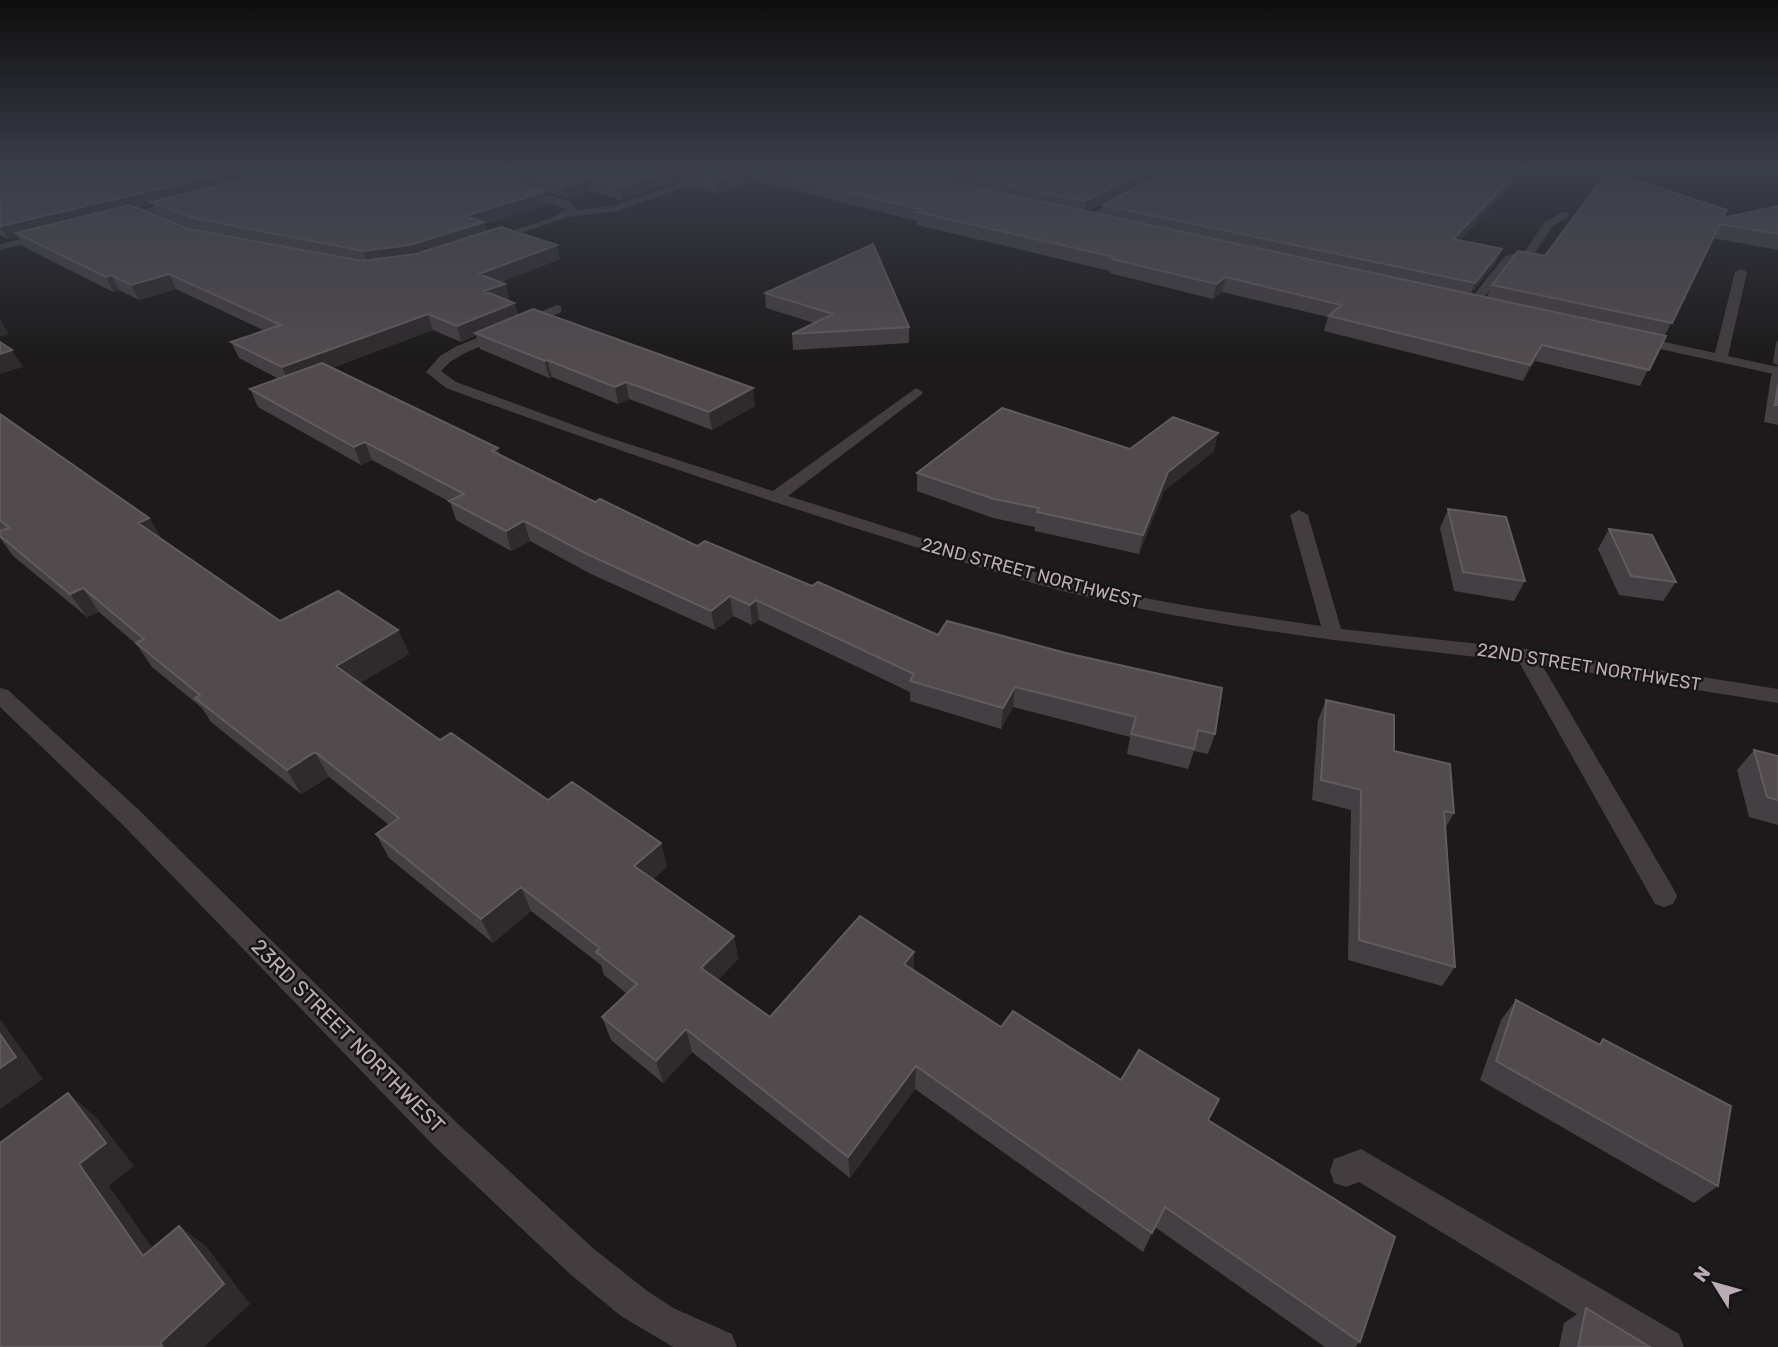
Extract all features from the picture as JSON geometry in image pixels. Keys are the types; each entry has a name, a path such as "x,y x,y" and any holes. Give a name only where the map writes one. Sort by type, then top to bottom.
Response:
{"street":[{"path":"0,247 55,233"},
{"path":"478,244 510,233"},
{"path":"1473,304 1508,259 1530,252 1543,233"},
{"path":"1721,358 1741,272"},
{"path":"1460,301 1486,307"},
{"name":"22ND STREET NORTHWEST","path":"557,309 460,350 445,359 433,372 451,385 597,438 982,563 1085,591 1220,617 1333,634 1527,656 1778,696"},
{"path":"1617,335 1778,371"},
{"path":"775,497 916,392"},
{"path":"1299,515 1333,634"},
{"path":"1527,656 1664,896"},
{"name":"23RD STREET NORTHWEST","path":"0,695 77,763 461,1150 557,1238 653,1316 719,1347"},
{"path":"1346,1171 1361,1165 1666,1347"}],"building":[{"path":"16,233 210,233 362,261 416,254 483,233 519,233 557,245 479,274 505,284 484,291 514,303 457,326 428,314 282,367 231,342 281,325 169,274 131,285 111,275 106,277"},
{"path":"270,233 449,233 410,245 363,251"},
{"path":"1008,233 1186,233 1666,336 1649,370 1542,345 1530,365 1329,316 1341,305 1226,277 1216,284 1112,259 1114,257"},
{"path":"1236,233 1459,233 1453,239 1502,249 1475,283"},
{"path":"1562,233 1716,233 1672,323 1492,285 1518,251 1545,256"},
{"path":"873,244 909,327 792,334 833,314 765,293"},
{"path":"533,309 753,388 709,412 626,382 615,387 475,333"},
{"path":"0,342 12,350 0,354"},
{"path":"322,363 498,448 492,451 595,502 600,499 697,546 705,541 812,586 818,582 938,635 947,621 1066,653 1222,688 1215,734 1198,730 1194,749 1131,734 1136,717 1015,687 1003,708 910,681 914,674 756,600 750,605 730,596 711,611 587,554 524,521 506,531 449,501 464,494 365,442 354,447 250,389"},
{"path":"1778,384 1778,405 1775,405"},
{"path":"1002,408 1130,449 1173,417 1218,433 1168,472 1143,535 1037,512 1039,508 994,499 917,473"},
{"path":"0,414 149,518 138,523 280,621 338,591 398,630 336,666 440,740 451,733 548,800 572,782 661,843 634,866 734,936 701,968 770,1017 860,916 914,952 904,964 1001,1027 1013,1011 1121,1080 1139,1050 1219,1099 1208,1120 1395,1237 1360,1342 1165,1207 1152,1233 916,1066 848,1157 686,1029 656,1061 602,1017 637,984 596,952 600,948 521,887 481,919 376,834 399,818 315,752 287,770 195,698 200,695 136,643 144,639 83,588 70,594 0,536 0,531 9,528 0,520"},
{"path":"1448,509 1506,517 1525,581 1463,572"},
{"path":"1609,529 1652,535 1676,582 1631,576"},
{"path":"1326,700 1394,715 1394,751 1450,764 1454,813 1444,811 1455,967 1359,940 1361,790 1321,780"},
{"path":"1754,750 1778,756 1778,800 1767,797"},
{"path":"1516,1000 1600,1045 1603,1039 1731,1106 1718,1186 1496,1061"},
{"path":"0,1034 16,1057 0,1068"},
{"path":"68,1093 106,1143 79,1164 143,1256 179,1226 224,1284 160,1343 163,1347 0,1347 0,1143"},
{"path":"1586,1308 1650,1347 1578,1347"}]}
